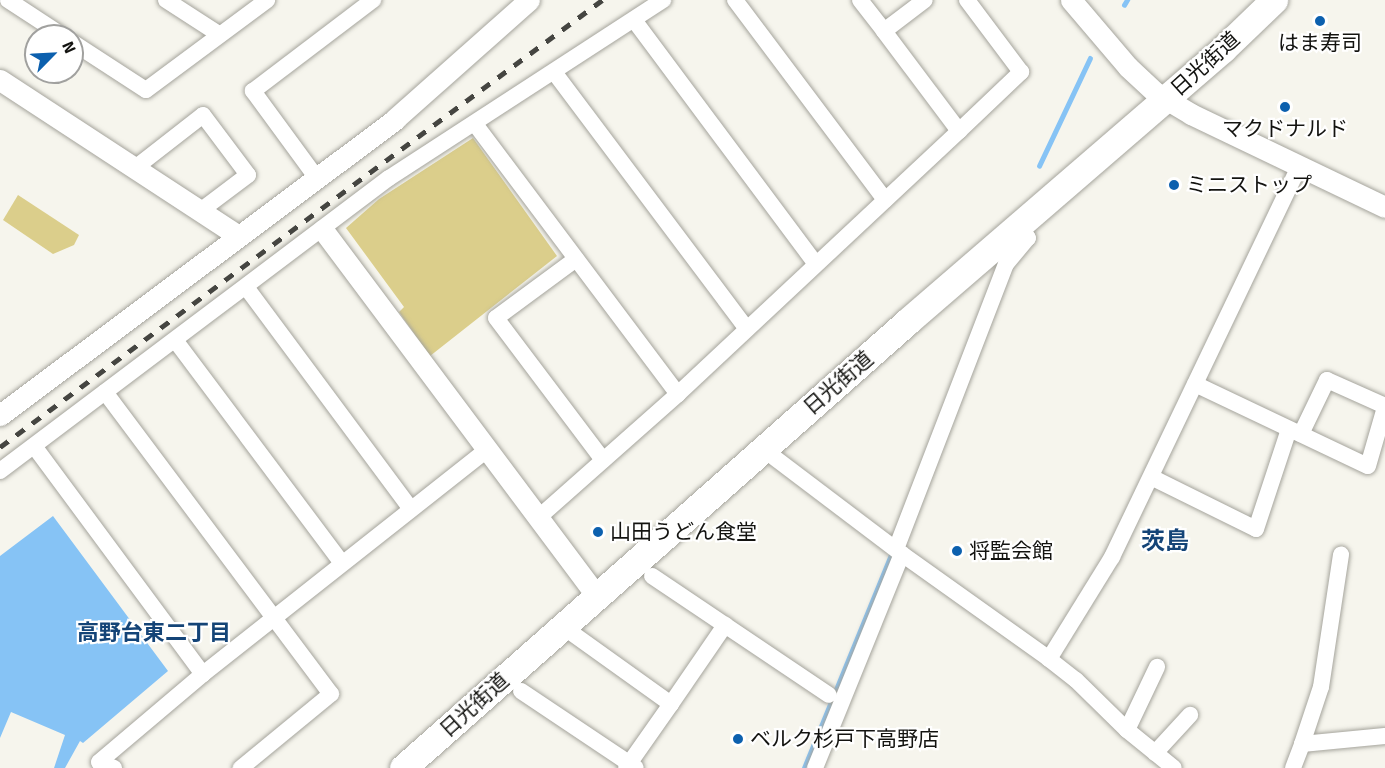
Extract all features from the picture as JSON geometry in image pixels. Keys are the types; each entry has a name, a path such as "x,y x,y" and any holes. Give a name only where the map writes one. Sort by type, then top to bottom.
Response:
{"highway":[{"name":"日光街道","path":"403,768 596,595 1019,224 1166,99 1274,0"}],"street":[{"path":"8,0 45,24"},
{"path":"166,0 220,35"},
{"path":"84,50 146,90 267,0"},
{"path":"316,177 253,92 373,0"},
{"path":"0,415 395,119 529,0"},
{"path":"0,471 389,178 663,0"},
{"path":"735,0 885,200"},
{"path":"860,0 959,131"},
{"path":"884,31 925,0"},
{"path":"538,518 678,394 1022,72 967,0"},
{"path":"1071,0 1145,86 1299,167 1385,207"},
{"path":"634,20 816,264"},
{"path":"555,72 747,329"},
{"path":"0,80 238,236"},
{"path":"135,168 203,115 248,175 200,211"},
{"path":"475,124 678,394"},
{"path":"1050,659 1112,557 1299,167"},
{"path":"814,768 899,552 1006,264 1028,238 1019,224"},
{"path":"322,230 596,595"},
{"path":"576,259 496,318 603,460"},
{"path":"246,287 410,508"},
{"path":"175,340 342,563"},
{"path":"1151,477 1256,529 1295,431 1327,380 1385,406 1368,466 1295,431 1195,384"},
{"path":"105,392 331,694 241,768"},
{"path":"34,446 203,674"},
{"path":"763,449 899,552 1050,659 1077,680 1127,730 1174,768"},
{"path":"102,766 203,674 410,508 487,450"},
{"path":"1293,768 1321,687 1341,554"},
{"path":"652,576 829,695"},
{"path":"521,691 630,767 725,625"},
{"path":"562,626 671,704"},
{"path":"1127,730 1157,667"},
{"path":"1155,753 1190,715"},
{"path":"1302,744 1385,736"}],"shaded area":[{"path":"473,138 557,256 430,356 399,312 404,307 346,228 379,199"},
{"path":"18,195 79,235 74,245 53,254 3,220"}],"water":[{"path":"53,516 168,671 83,743 80,741 65,768 54,768 65,735 11,712 0,738 0,556"}],"waterway":[{"path":"1124,5 1127,0"},
{"path":"1039,166 1090,58"},
{"path":"804,768 892,552"}],"railway":[{"path":"0,447 602,0"}],"place":[{"name":"はま寿司","path":"1320,21"},
{"name":"マクドナルド","path":"1285,107"},
{"name":"ミニストップ","path":"1174,185"},
{"name":"山田うどん食堂","path":"598,532"},
{"name":"将監会館","path":"957,551"},
{"name":"ベルク杉戸下高野店","path":"738,739"}],"district":[{"name":"茨島","path":"1165,542"},
{"name":"高野台東二丁目","path":"154,633"}]}
